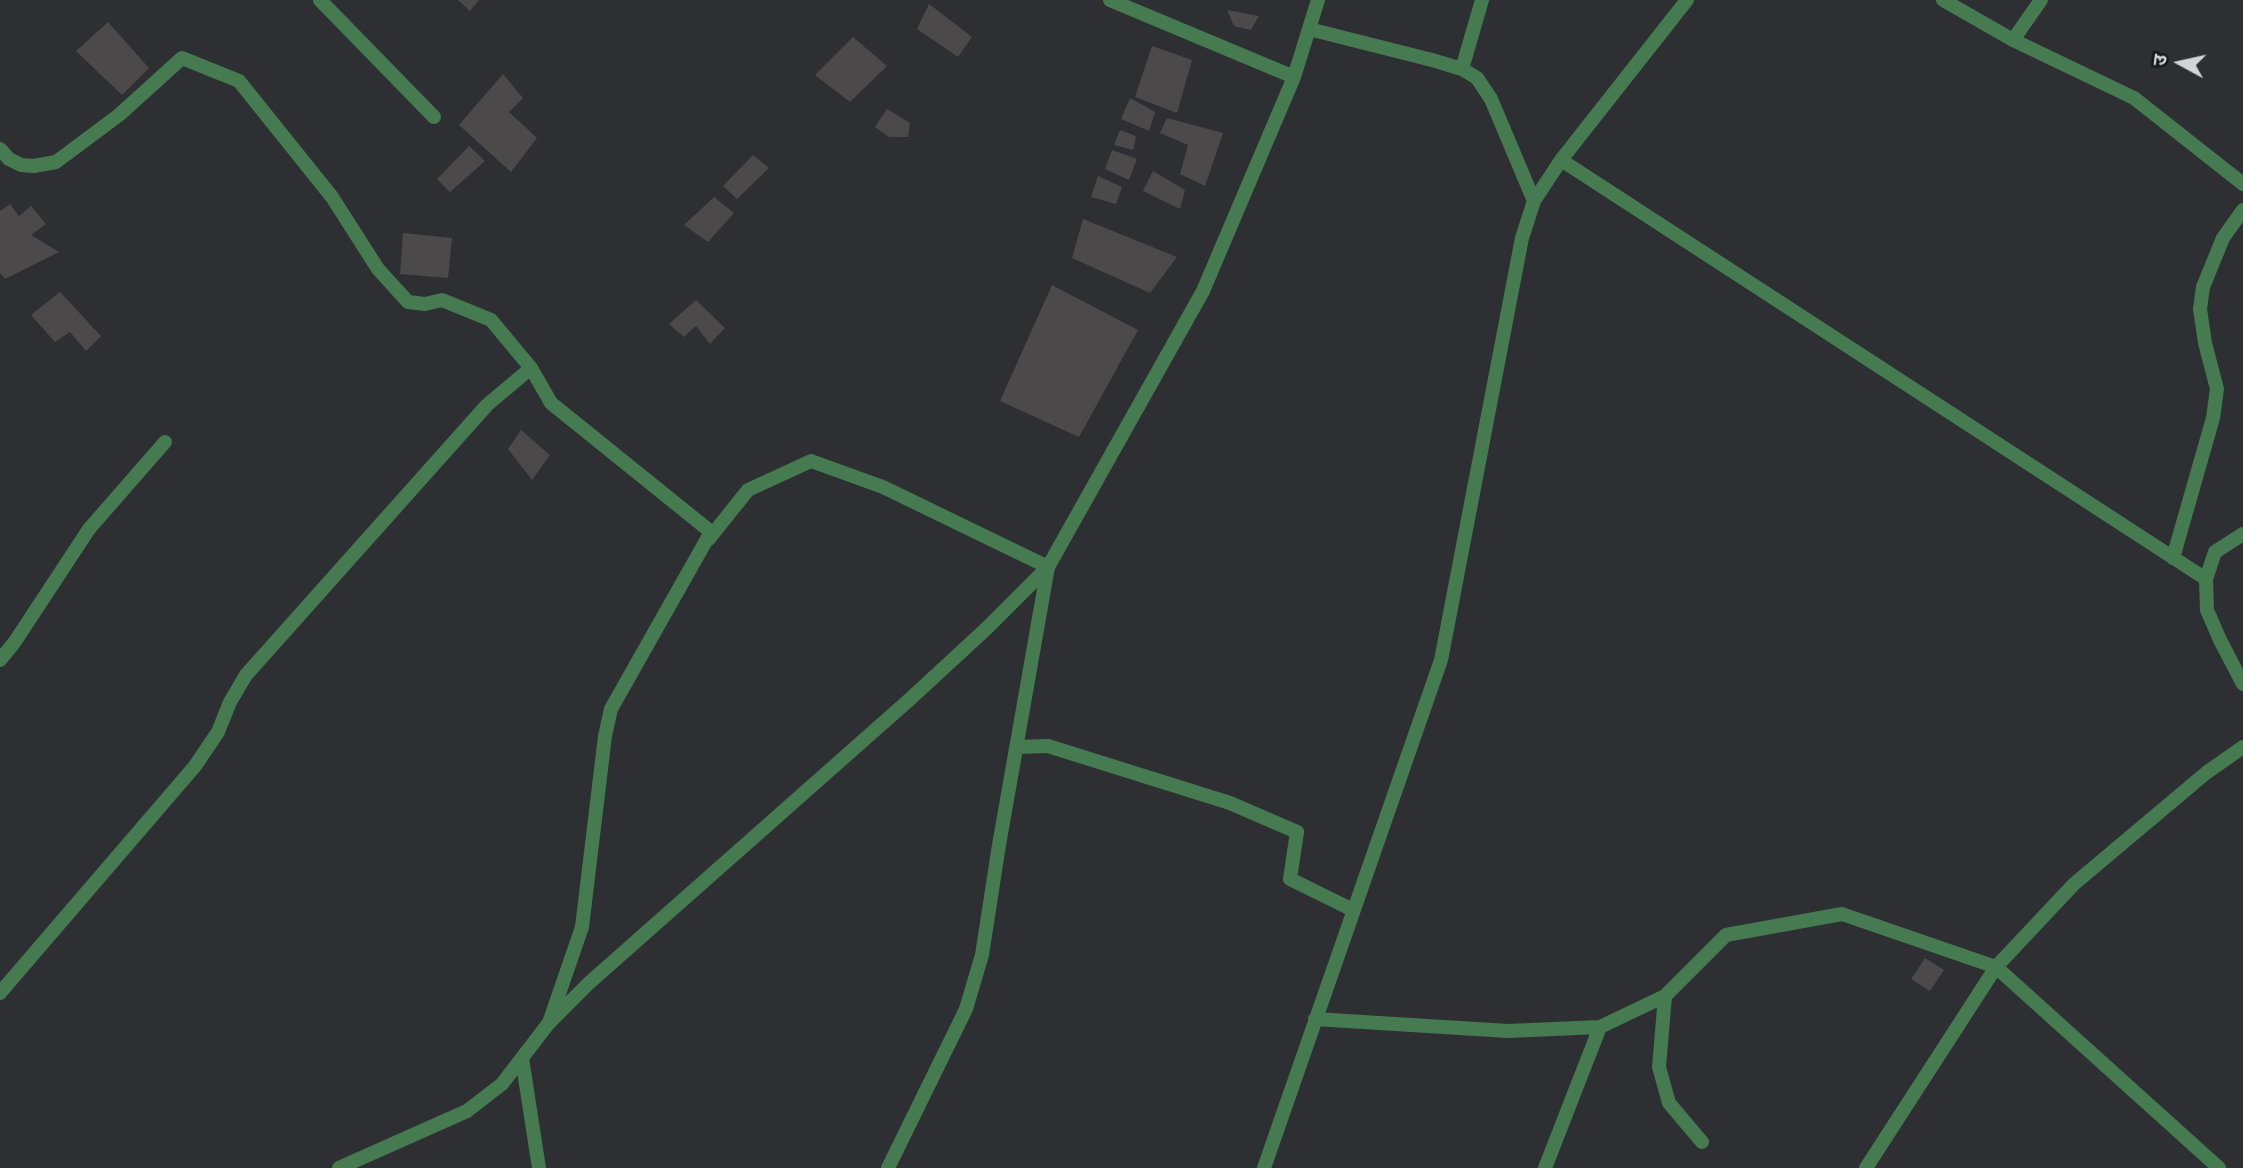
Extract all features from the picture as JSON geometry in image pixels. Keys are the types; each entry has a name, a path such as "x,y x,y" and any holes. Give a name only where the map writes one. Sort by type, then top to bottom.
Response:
{"street":[{"path":"320,0 434,117"},
{"path":"1110,0 1294,77"},
{"path":"339,1168 467,1111 502,1084 548,1024 600,974 909,700 1048,567 1203,291 1294,77 1318,0"},
{"path":"1462,69 1482,0"},
{"path":"1264,1168 1440,660 1522,239 1534,201 1561,160 1687,0"},
{"path":"1942,0 2013,40 2134,98 2243,184"},
{"path":"2013,40 2042,0"},
{"path":"1309,29 1432,60 1462,69 1477,78 1491,99 1534,201"},
{"path":"0,149 9,159 20,165 34,166 56,162 119,115 183,58 239,81 323,187 378,269 408,302 425,304 442,300 491,320 531,368 551,403 711,532 611,709 605,736 582,927 548,1024"},
{"path":"1561,160 2206,579"},
{"path":"2174,558 2213,418 2217,389 2205,343 2200,309 2203,287 2223,238 2243,210"},
{"path":"0,993 195,766 218,732 230,702 246,675 487,405 531,368"},
{"path":"0,660 89,529 165,442"},
{"path":"703,546 748,489 811,461 883,487 1048,567"},
{"path":"2243,534 2215,552 2206,579 2207,610 2243,684"},
{"path":"888,1168 969,998 982,955 1048,567"},
{"path":"1016,747 1048,746 1230,803 1297,832 1290,879 1353,910"},
{"path":"1866,1168 1996,967 2074,884 2206,773 2243,747"},
{"path":"1315,1019 1508,1031 1600,1027 1665,996 1726,935 1842,914 1996,967 2219,1168"},
{"path":"1665,996 1659,1067 1669,1103 1702,1142"},
{"path":"1545,1168 1600,1027"},
{"path":"522,1058 539,1168"}],"building":[{"path":"458,0 479,0 470,11"},
{"path":"929,4 972,37 958,57 917,29"},
{"path":"1227,10 1259,16 1251,30 1234,26"},
{"path":"108,22 149,68 122,95 76,51"},
{"path":"853,37 887,66 850,102 815,75"},
{"path":"1152,46 1192,60 1177,113 1135,97"},
{"path":"503,74 523,98 509,112 537,138 511,172 459,125"},
{"path":"1130,98 1155,112 1149,131 1121,119"},
{"path":"887,109 910,123 908,137 889,137 875,127"},
{"path":"1167,118 1223,133 1205,186 1180,174 1188,145 1160,133"},
{"path":"1120,130 1136,136 1133,150 1114,145"},
{"path":"469,146 485,161 450,192 437,179"},
{"path":"1112,150 1137,159 1129,180 1105,169"},
{"path":"753,155 769,168 737,199 723,186"},
{"path":"1153,171 1185,190 1180,209 1143,191"},
{"path":"1098,176 1122,187 1116,204 1091,197"},
{"path":"714,197 734,213 708,242 684,225"},
{"path":"10,204 19,216 31,206 46,224 31,235 59,252 5,279 0,273 0,211"},
{"path":"1083,219 1177,257 1150,293 1072,258"},
{"path":"403,233 452,238 448,278 400,274"},
{"path":"1052,285 1138,330 1079,437 1000,401"},
{"path":"60,292 101,336 86,351 70,332 55,342 31,315"},
{"path":"696,300 725,328 710,344 696,326 684,337 669,324"},
{"path":"521,430 550,455 532,480 508,449"},
{"path":"1925,958 1944,970 1930,991 1911,979"}]}
